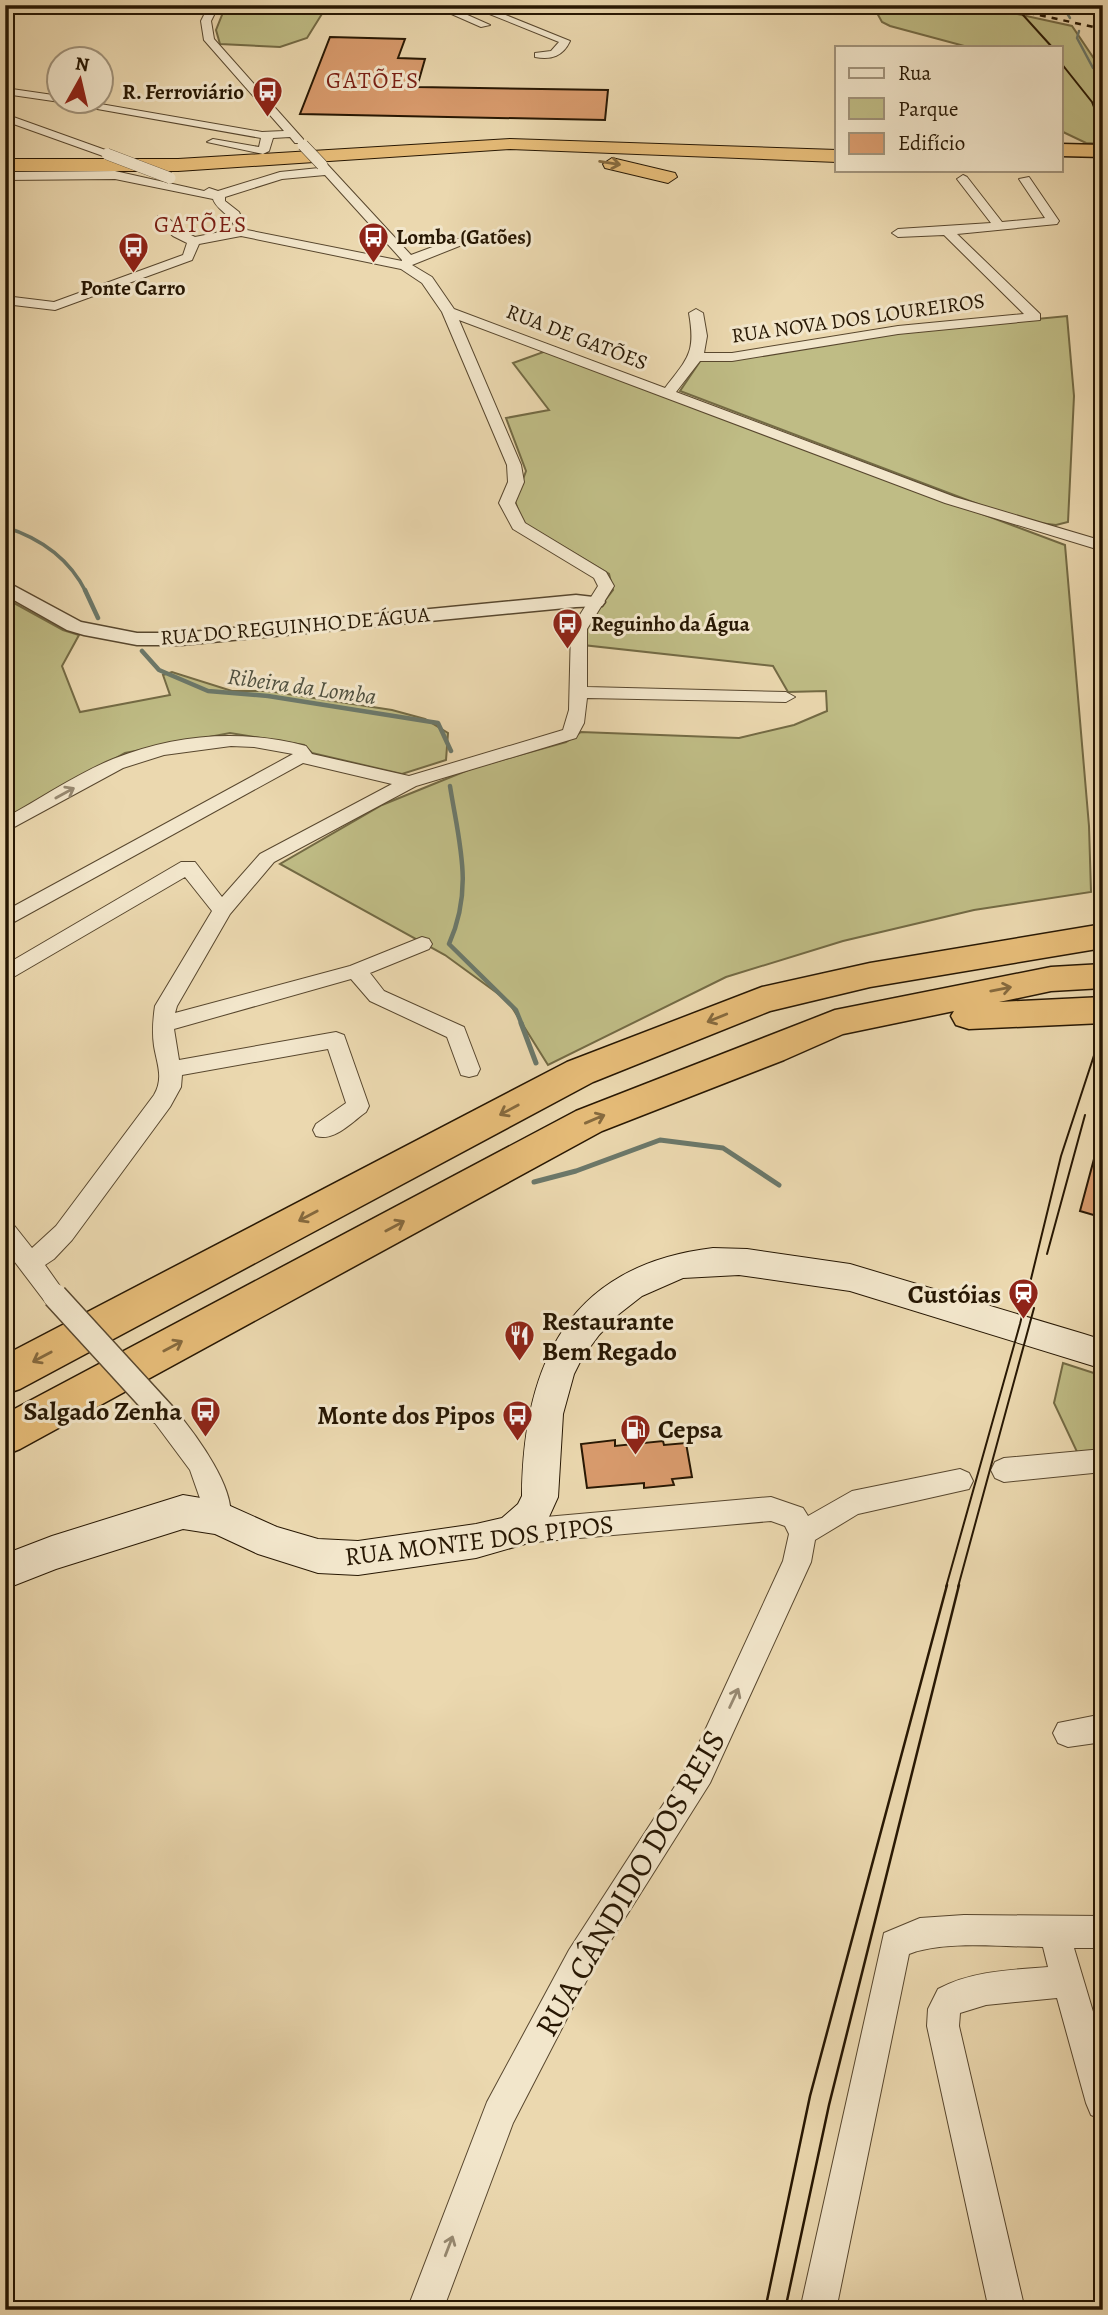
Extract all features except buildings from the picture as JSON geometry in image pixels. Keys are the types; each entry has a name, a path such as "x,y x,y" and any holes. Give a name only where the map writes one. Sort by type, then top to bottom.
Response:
{"highway":[{"path":"346,153 521,132 642,130"},
{"path":"5,164 168,166 456,146 577,145 835,156"},
{"path":"346,153 534,155 665,169"},
{"path":"1062,153 1103,154"},
{"path":"5,1376 580,1072 762,1000 861,966 1103,912"},
{"path":"762,1000 870,975 1103,936"},
{"path":"1022,949 1103,942"},
{"path":"5,1436 589,1121 771,1051 835,1023 1051,979 1103,976"},
{"path":"771,1051 952,1017 1103,1010"}],"main road":[{"path":"512,1532 538,1507 542,1426 555,1378 567,1353 580,1332 607,1302 629,1286 658,1272 712,1261 738,1261 860,1280 1103,1354"},
{"name":"RUA MONTE DOS PIPOS","path":"5,1572 52,1553 159,1518 183,1513 219,1518 271,1542 318,1556 358,1558 476,1541 512,1532"},
{"path":"5,1590 106,1551 219,1518"}],"street":[{"path":"29,1262 46,1252 64,1233 170,1087 172,1069 165,1048 163,1024 166,1006 222,910 267,858 409,782 570,734 574,727 578,692 579,630 606,586 600,575 519,526 507,503 516,482 514,465 449,312 427,280 407,263 209,40 206,21 214,5"},
{"path":"436,5 494,28"},
{"path":"472,5 565,41 563,48 555,54 539,55"},
{"path":"5,91 46,97"},
{"path":"116,109 268,135 293,134"},
{"path":"5,117 219,196"},
{"path":"213,142 263,151 268,135"},
{"path":"5,176 115,175 180,191 219,196 280,176 324,168"},
{"path":"963,179 999,226"},
{"path":"898,233 1053,221 1025,180"},
{"path":"219,196 219,202 235,214 241,225 241,232"},
{"path":"162,219 177,233 194,242"},
{"name":"RUA NOVA DOS LOUREIROS","path":"668,394 696,357 732,357 898,330 1035,317 947,231"},
{"path":"5,300 55,306 188,257 194,242 206,237 241,232 407,263 458,242"},
{"name":"RUA DE GATÕES","path":"449,312 950,499 1103,546"},
{"path":"696,313 700,336 696,357"},
{"name":"RUA DO REGUINHO DE ÁGUA","path":"5,587 74,626 138,639 181,639 576,601 595,603"},
{"path":"578,692 786,697"},
{"path":"5,826 117,764 135,757 213,741 239,739 294,748 303,753 301,757"},
{"path":"5,920 301,757 409,782"},
{"path":"5,975 188,867 222,910"},
{"path":"163,1024 356,971 422,944"},
{"path":"356,971 377,996 456,1032 469,1069"},
{"path":"172,1069 336,1040 358,1106 324,1130"},
{"path":"5,1231 55,1296 164,1415 200,1459 210,1480 219,1518"},
{"path":"1004,1470 1103,1460"},
{"path":"803,1533 852,1503 960,1480"},
{"name":"RUA MONTE DOS PIPOS","path":"512,1532 771,1508 794,1517 803,1533"},
{"name":"RUA CÂNDIDO DOS REIS","path":"425,2310 499,2114 580,1961 700,1773 797,1562 803,1533"},
{"path":"1068,1733 1103,1728"},
{"path":"818,2310 895,1944 920,1934 953,1931 1103,1932"},
{"path":"1054,1932 1103,2103"},
{"path":"1007,2310 943,2026 943,2010 951,1998 970,1992 1068,1981"}],"green space":[{"path":"226,5 337,5 325,9 307,38 280,47 220,44 216,30"},
{"path":"816,5 976,5 1072,26 1103,72 1103,144 1086,143 1062,131 1062,46 964,46 890,26 882,22 877,13"},
{"path":"1067,316 1074,396 1068,522 1056,525 1039,523 983,506 680,391 701,360 900,332"},
{"path":"546,351 1065,545 1089,826 1091,892 974,910 843,941 726,977 548,1065 508,1001 445,955 280,864 382,805 473,768 566,742 581,732 739,738 794,725 827,711 826,691 788,692 773,666 583,645 584,628 613,590 609,574 522,522 515,501 526,471 506,418 549,410 513,363"},
{"path":"5,598 63,630 79,635 62,666 80,712 170,695 163,675 172,672 232,691 268,691 392,710 425,719 448,733 446,760 402,774 312,753 304,745 230,733 125,753 5,820"},
{"path":"1063,1363 1103,1376 1103,1451 1078,1454 1054,1403"}],"waterway":[{"path":"1062,5 1070,18"},
{"path":"1079,31 1077,38 1093,68 1103,74"},
{"name":"Ribeira da Lomba","path":"5,527 42,543 62,559 86,591"},
{"name":"Ribeira da Lomba","path":"86,591 98,618"},
{"name":"Ribeira da Lomba","path":"142,651 159,670 208,691 268,696 438,723 451,751"},
{"name":"Ribeira da Lomba","path":"450,786 463,884 457,923 449,944 516,1010 522,1025"},
{"name":"Ribeira da Lomba","path":"521,1023 536,1063"},
{"name":"Ribeira da Lomba","path":"534,1182 576,1171 660,1140 723,1148 779,1185"}],"tram line":[{"path":"1014,5 1051,46"},
{"path":"1062,64 1092,102 1103,130"},
{"path":"946,1587 1020,1324 1061,1156 1103,1028"},
{"path":"1047,1254 1085,1115"},
{"path":"958,1587 1034,1308"},
{"path":"765,2310 810,2096 947,1585"},
{"path":"785,2310 829,2105 959,1585"}],"railway":[{"path":"993,5 1103,29"}],"place":[{"name":"R. Ferroviário","path":"267,119"},
{"name":"Lomba (Gatões)","path":"373,264"},
{"name":"Ponte Carro","path":"133,275"},
{"name":"Reguinho da Água","path":"568,651"},
{"name":"Custóias","path":"1024,1321"},
{"name":"Restaurante Bem Regado","path":"519,1363"},
{"name":"Salgado Zenha","path":"205,1438"},
{"name":"Monte dos Pipos","path":"518,1442"},
{"name":"Cepsa","path":"635,1456"}],"district":[{"name":"GATÕES","path":"373,80"},
{"name":"GATÕES","path":"201,224"}]}
